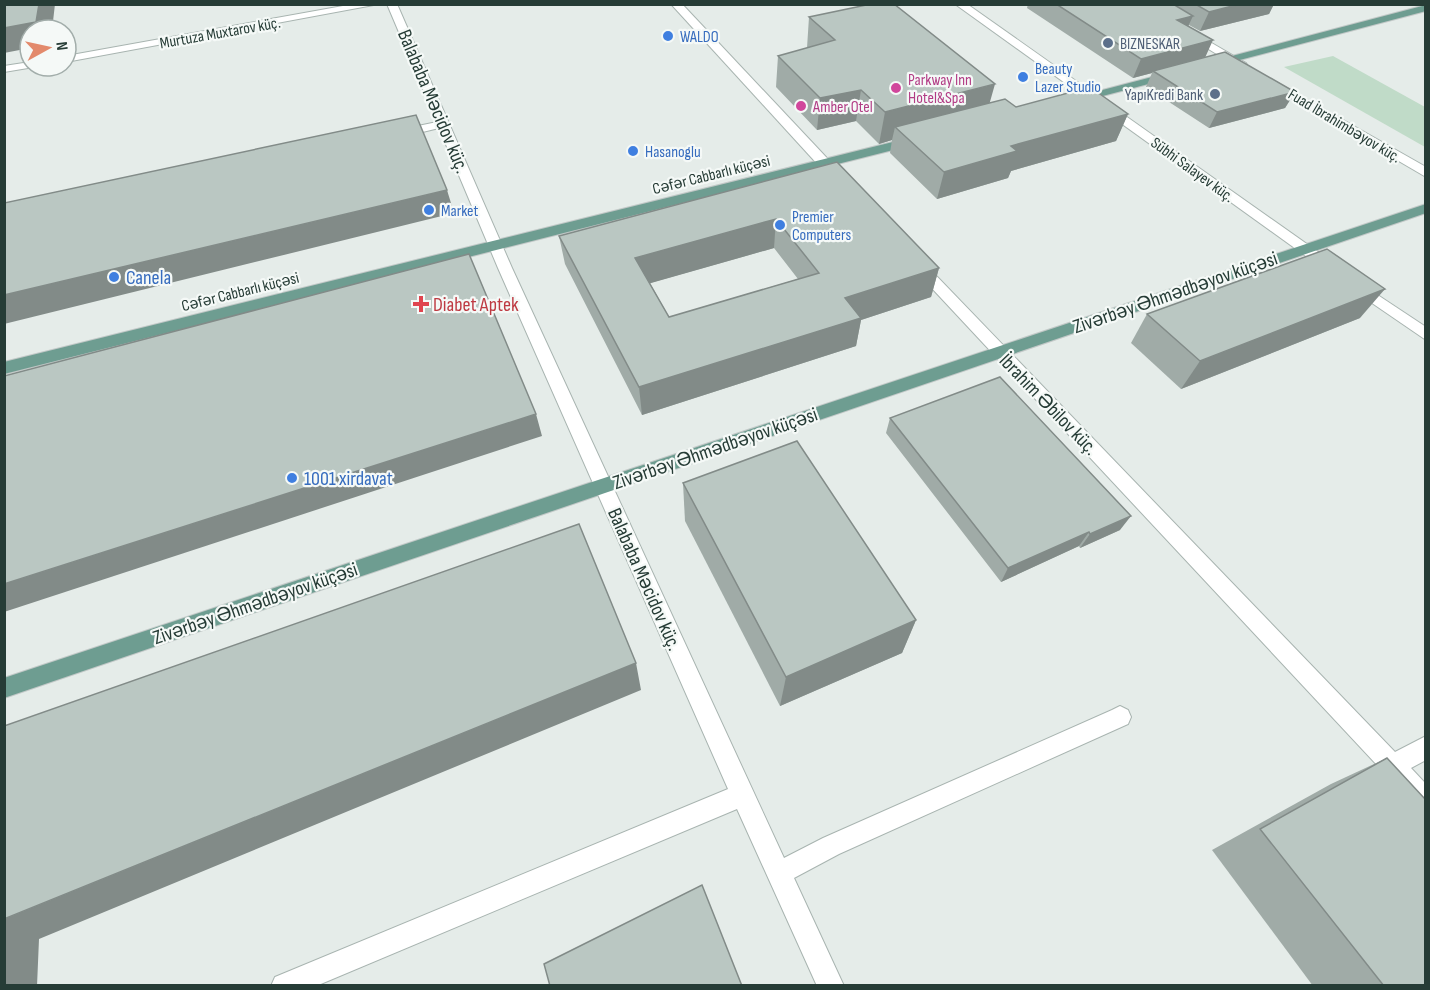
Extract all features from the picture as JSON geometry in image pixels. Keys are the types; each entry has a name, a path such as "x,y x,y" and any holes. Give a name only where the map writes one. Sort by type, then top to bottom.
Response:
{"main road":[{"path":"1200,68 1425,8"},
{"path":"1068,102 1178,74"},
{"name":"Cəfər Cabbarlı küçəsi","path":"4,368 929,137"},
{"name":"Zivərbəy Əhmədbəyov küçəsi","path":"4,688 1425,208"}],"street":[{"name":"Murtuza Muxtarov küç.","path":"78,57 374,4"},
{"name":"Balababa Məcidov küç.","path":"392,4 496,246 742,795 831,986"},
{"path":"676,4 849,190"},
{"name":"Sübhi Salayev küç.","path":"960,4 1425,335"},
{"name":"Fuad İbrahimbəyov küç.","path":"1178,26 1425,173"},
{"path":"379,138 443,124"},
{"name":"İbrahim Əbilov küç.","path":"905,251 1425,801"},
{"path":"780,873 831,846 1120,717"},
{"path":"1393,766 1425,747"},
{"path":"284,986 742,795"}],"green space":[{"path":"1333,56 1425,107 1425,147 1284,67"}],"building":[{"path":"4,4 39,4 37,18 18,18 18,25 4,28"},
{"path":"871,4 894,4 995,84 885,112 861,90 820,98 778,56 835,40 809,17"},
{"path":"1056,4 1173,4 1193,16 1177,20 1213,40 1141,59"},
{"path":"1195,4 1240,4 1209,12"},
{"path":"1225,52 1295,92 1217,112 1153,71"},
{"path":"1090,87 1128,114 1011,146 1017,151 944,172 895,127 1005,99 1016,107"},
{"path":"416,115 447,190 4,295 4,203"},
{"path":"837,162 939,268 845,298 861,318 639,387 559,236","holes":["776,219 819,273 669,317 635,258"]},
{"path":"1327,249 1385,289 1200,361 1147,314"},
{"path":"469,254 536,414 4,584 4,376"},
{"path":"1000,377 1131,516 1008,568 890,418"},
{"path":"797,441 916,620 786,677 683,483"},
{"path":"579,524 636,663 4,919 4,726"},
{"path":"1387,758 1425,799 1425,986 1384,986 1260,829"},
{"path":"702,885 742,986 550,986 544,964"}],"place":[{"name":"WALDO","path":"668,36"},
{"name":"BIZNESKAR","path":"1108,43"},
{"name":"Beauty Lazer Studio","path":"1023,77"},
{"name":"Parkway Inn Hotel&Spa","path":"896,88"},
{"name":"YapıKredi Bank","path":"1215,94"},
{"name":"Amber Otel","path":"801,106"},
{"name":"Hasanoglu","path":"633,151"},
{"name":"Market","path":"429,210"},
{"name":"Premier Computers","path":"780,225"},
{"name":"Canela","path":"114,277"},
{"name":"Diabet Aptek","path":"421,304"},
{"name":"1001 xirdavat","path":"292,478"}]}
